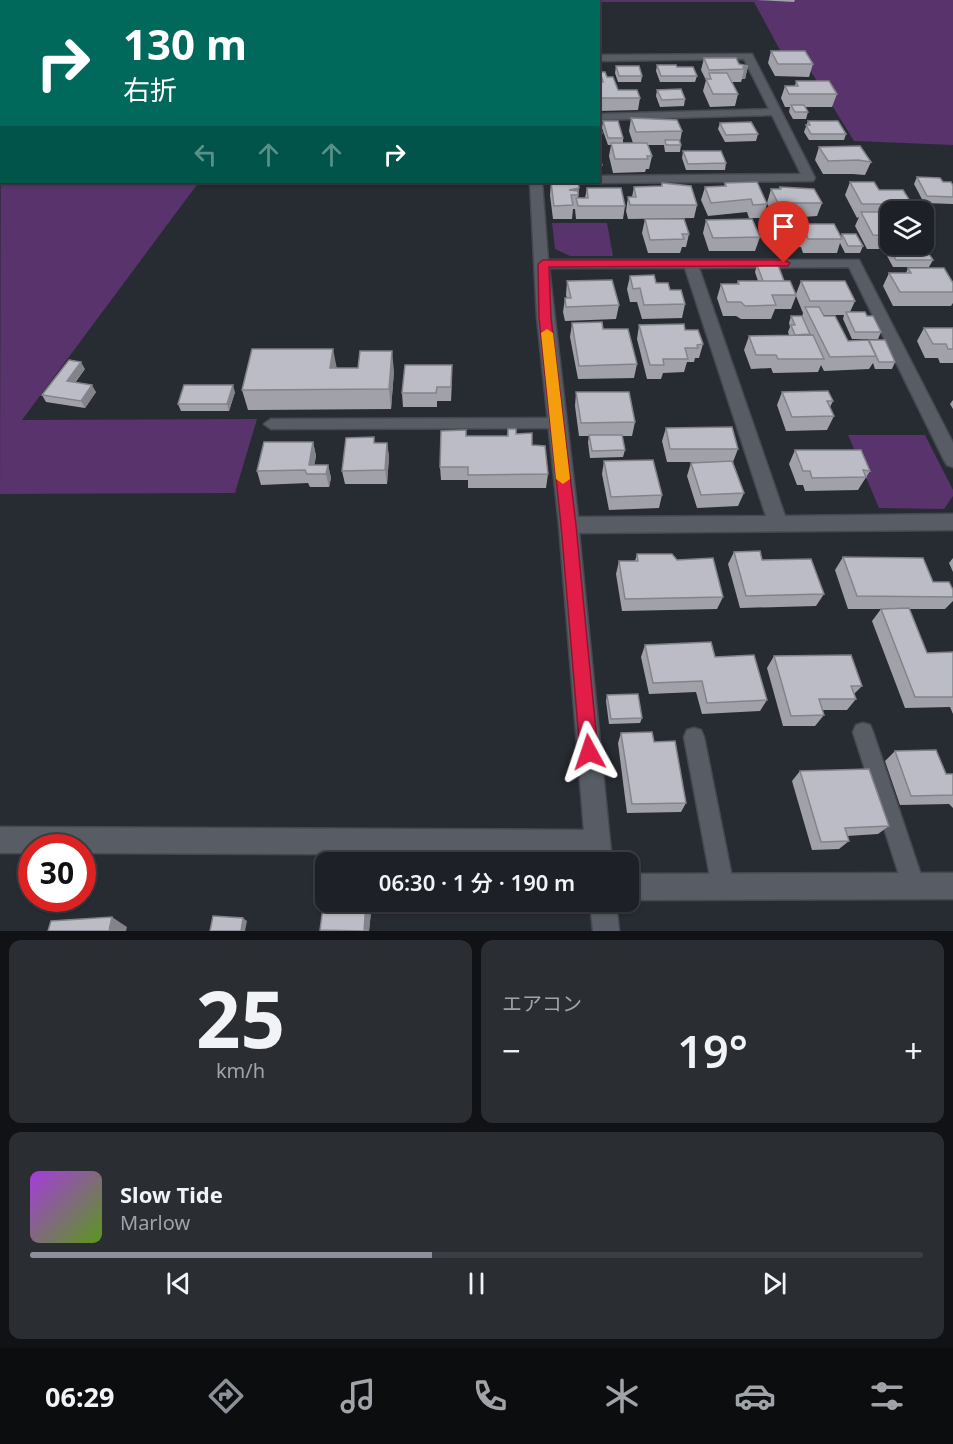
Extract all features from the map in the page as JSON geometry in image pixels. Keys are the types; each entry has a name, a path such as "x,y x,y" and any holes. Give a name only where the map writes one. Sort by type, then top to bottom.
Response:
{"street":[{"path":"600,58 748,56 809,178 600,180"},
{"path":"600,117 775,112"},
{"path":"536,183 545,318 569,525 598,852"},
{"path":"543,264 854,263 953,460"},
{"path":"692,264 778,524"},
{"path":"569,525 953,522"},
{"path":"0,840 552,852"},
{"path":"639,887 953,886"},
{"path":"604,912 606,931"}],"lane":[{"path":"272,424 557,423"},
{"path":"863,732 914,886"},
{"path":"694,737 723,887"}],"shaded area":[{"path":"600,0 953,0 953,145 854,141 805,62 782,54 754,2 600,2"},
{"path":"1,183 198,183 22,420 257,419 235,493 0,494"},
{"path":"552,223 607,223 613,256 570,256 555,249"},
{"path":"848,435 925,435 953,490 953,496 944,509 879,508"}],"building":[{"path":"771,51 805,51 813,64 778,64"},
{"path":"704,58 736,58 739,64 748,66 743,67 744,69 709,70"},
{"path":"657,65 693,67 697,76 661,76"},
{"path":"616,66 639,66 642,76 619,76"},
{"path":"600,72 605,72 607,77 613,77 618,90 637,90 640,98 601,98 602,78 600,78"},
{"path":"709,73 727,73 738,94 713,94 706,79 711,79"},
{"path":"796,81 829,81 837,94 789,94 785,86 798,86"},
{"path":"681,89 685,99 662,100 657,90"},
{"path":"791,105 804,105 808,112 795,112"},
{"path":"631,118 677,120 682,131 636,132"},
{"path":"603,121 618,121 623,138 608,138"},
{"path":"808,121 838,121 846,134 811,134 806,125 810,125"},
{"path":"751,122 758,134 726,135 720,123"},
{"path":"665,140 679,140 681,145 666,145"},
{"path":"611,143 647,143 652,156 647,156 648,159 615,159"},
{"path":"860,146 871,162 828,161 819,147"},
{"path":"683,151 721,151 726,163 688,164"},
{"path":"917,177 940,178 943,182 951,182 953,197 927,196"},
{"path":"757,182 767,204 753,205 751,199 711,203 705,187 726,186 725,183"},
{"path":"850,182 874,182 879,190 903,190 910,201 880,201 880,204 862,204"},
{"path":"551,183 578,183 579,188 569,190 578,191 578,195 571,195 573,205 554,206"},
{"path":"662,183 691,186 697,205 630,205 628,197 636,197 634,187 662,186"},
{"path":"780,187 814,189 822,203 778,203 771,189 781,189"},
{"path":"587,188 621,188 625,206 578,206 576,198 588,198"},
{"path":"861,212 880,212 880,235 873,235"},
{"path":"780,215 803,215 807,224 834,224 842,239 808,239 806,233 788,233"},
{"path":"645,219 684,219 689,234 682,234 684,239 650,240"},
{"path":"752,219 760,237 713,238 706,220"},
{"path":"842,234 856,234 863,246 848,246"},
{"path":"893,255 930,255 933,260 896,260"},
{"path":"757,265 778,265 784,281 763,281"},
{"path":"908,268 944,268 953,283 953,292 900,292 889,273 911,273"},
{"path":"654,275 656,283 668,283 670,290 681,290 685,304 644,305 640,288 633,289 630,276"},
{"path":"612,280 619,305 566,307 565,298 571,298 567,281"},
{"path":"738,281 790,281 796,295 772,295 776,305 745,306 741,302 727,302 721,284 739,284"},
{"path":"801,281 845,281 855,301 810,301"},
{"path":"805,307 819,307 824,316 835,316 848,341 868,340 876,356 830,357"},
{"path":"846,312 865,312 867,316 873,316 881,332 855,332"},
{"path":"791,316 802,316 810,334 795,335 791,325 795,325"},
{"path":"602,322 603,329 628,329 637,364 579,366 572,323"},
{"path":"684,324 685,330 698,330 703,344 697,345 698,348 685,348 688,359 663,359 664,365 650,365 639,325"},
{"path":"924,328 953,328 953,349 948,349 946,344 933,344"},
{"path":"813,335 824,359 778,359 776,355 756,355 749,336"},
{"path":"869,340 885,340 895,362 879,362"},
{"path":"252,349 333,349 330,368 358,368 360,351 392,351 389,389 242,390"},
{"path":"69,360 81,362 67,381 92,385 81,401 42,395"},
{"path":"405,365 452,365 451,387 437,387 436,393 402,393"},
{"path":"184,385 233,385 227,404 178,404"},
{"path":"828,391 833,401 827,401 834,416 792,417 782,392"},
{"path":"576,392 629,392 635,422 581,423"},
{"path":"732,427 738,449 670,449 666,428"},
{"path":"508,429 516,429 516,434 532,433 532,445 545,446 548,474 468,475 468,467 440,467 441,431 466,430 466,436 508,436"},
{"path":"589,435 622,435 625,450 592,451"},
{"path":"374,437 374,443 387,443 385,470 342,471 346,438"},
{"path":"264,442 313,442 309,465 328,465 326,474 307,474 305,470 257,471"},
{"path":"795,450 861,450 870,471 863,470 866,477 812,478 810,471 803,471"},
{"path":"653,460 662,495 611,497 604,461"},
{"path":"732,461 744,493 701,495 691,463"},
{"path":"760,551 762,560 811,559 824,594 746,596 734,552"},
{"path":"637,554 672,554 677,560 713,558 723,597 625,599 619,561 638,561"},
{"path":"843,557 923,558 933,582 949,582 953,590 953,597 857,596"},
{"path":"909,608 927,653 953,652 953,697 915,697 881,609"},
{"path":"711,642 715,657 754,655 767,700 707,703 702,681 653,683 645,645"},
{"path":"851,655 862,686 851,686 856,699 819,699 824,715 791,716 774,656"},
{"path":"638,694 642,718 611,719 607,695"},
{"path":"652,732 654,742 675,741 686,803 632,804 621,733"},
{"path":"936,750 946,774 953,774 953,795 911,796 895,751"},
{"path":"869,769 889,826 845,828 849,841 821,842 800,771"},
{"path":"322,912 365,912 364,931 320,930"},
{"path":"213,916 243,918 241,931 210,931"},
{"path":"112,917 109,931 48,931 51,921"}],"slow traffic":[{"path":"547,333 563,479"}],"route":[{"path":"589,752 569,525 545,318 543,264 784,263"}]}
